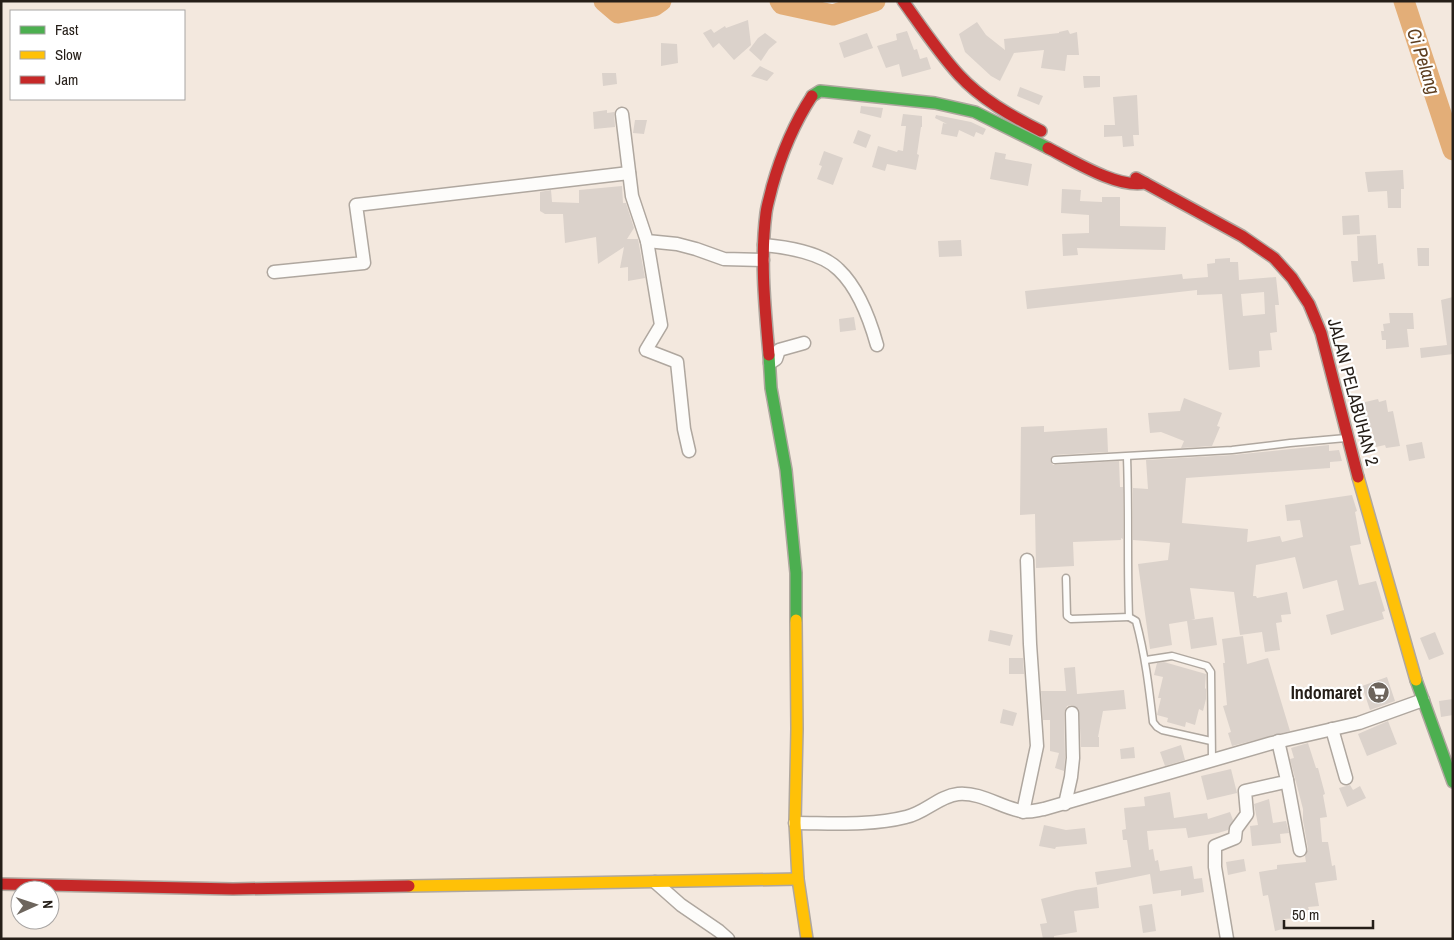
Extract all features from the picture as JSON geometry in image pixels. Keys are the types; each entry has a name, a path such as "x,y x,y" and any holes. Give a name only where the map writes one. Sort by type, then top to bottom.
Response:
{"street":[{"path":"906,5 946,59 974,89 1021,121 1050,136"},
{"path":"807,939 798,879 795,823 797,729 796,573 786,470 771,388 763,260 770,197 788,139 800,114 813,94 823,91 935,103 963,109 988,118 1116,181 1127,184 1145,182"},
{"path":"622,114 632,196 647,241 661,325 646,350 677,362 684,429 689,451"},
{"name":"JALAN PELABUHAN 2","path":"1111,166 1145,182 1242,236 1274,258 1283,266 1309,304 1322,333 1347,438 1423,700 1453,782"},
{"path":"274,272 364,263 356,205 629,173"},
{"path":"647,241 677,244 724,259 763,260"},
{"path":"764,244 804,253 827,261 839,270 854,289 872,328 877,345"},
{"path":"770,363 776,359 779,350 804,343"},
{"path":"1023,812 1036,746 1027,560"},
{"path":"795,823 892,820 918,814 940,800 961,794 985,798 1001,806 1023,812 1044,809 1278,741 1359,723 1423,700"},
{"path":"1065,804 1073,758 1072,713"},
{"path":"1332,729 1346,778"},
{"path":"1278,741 1300,850"},
{"path":"1227,939 1215,867 1215,846 1235,838 1236,829 1247,814 1244,791 1287,780"},
{"path":"1,884 233,889 798,879"},
{"path":"655,882 681,905 720,931 728,939"}],"lane":[{"path":"1055,460 1232,450 1347,438"},
{"path":"1127,457 1129,617"},
{"path":"1066,578 1068,616 1071,619 1129,617 1136,621 1146,660 1153,722 1157,727 1211,741"},
{"path":"1146,660 1172,656 1207,666 1211,672 1212,760"}],"building":[{"path":"748,20 751,45 734,60 719,43 713,48 703,33 711,29 714,33 725,26 726,28"},
{"path":"977,22 986,35 1005,50 1004,39 1059,33 1068,30 1070,34 1077,32 1079,55 1067,55 1065,71 1041,68 1044,50 1014,53 1000,81 991,76 965,52 959,34"},
{"path":"907,31 914,50 917,49 920,59 927,57 931,69 902,77 899,64 886,68 877,46 897,40 896,34"},
{"path":"765,33 777,42 769,49 761,61 749,50 758,38"},
{"path":"867,33 873,48 844,58 839,43"},
{"path":"661,43 677,44 678,63 661,66"},
{"path":"760,66 774,73 767,81 751,76"},
{"path":"602,73 616,73 617,84 603,86"},
{"path":"1083,76 1100,76 1100,87 1084,88"},
{"path":"1020,87 1043,96 1039,105 1017,96"},
{"path":"1137,95 1139,135 1133,135 1134,146 1123,147 1122,136 1104,137 1104,125 1115,125 1113,97"},
{"path":"861,106 883,108 881,118 860,113"},
{"path":"607,110 607,113 614,112 615,127 594,129 593,112"},
{"path":"903,114 922,116 916,170 887,164 885,171 872,167 878,146 897,152 898,150 903,151 906,126 901,126"},
{"path":"936,115 971,122 986,129 983,135 976,132 974,137 959,130 957,137 941,134 943,123 947,124 935,118"},
{"path":"635,120 647,120 644,134 633,133"},
{"path":"858,130 871,135 866,148 853,143"},
{"path":"824,151 843,158 833,185 817,179 822,166 819,165"},
{"path":"995,152 1006,154 1005,159 1032,164 1028,186 990,179"},
{"path":"1403,170 1404,189 1401,189 1401,208 1388,208 1387,191 1368,192 1365,172"},
{"path":"622,186 623,203 626,203 634,228 627,239 638,239 645,278 628,281 628,267 620,268 624,247 598,264 596,237 565,243 563,214 545,214 540,211 540,192 551,190 552,202 579,203 579,190"},
{"path":"1062,189 1081,190 1080,201 1102,202 1102,197 1120,197 1120,226 1166,227 1165,250 1077,248 1078,255 1063,256 1062,234 1089,233 1089,215 1061,213"},
{"path":"1359,215 1360,234 1343,235 1342,216"},
{"path":"1376,235 1378,264 1383,263 1385,279 1353,282 1351,261 1358,261 1357,236"},
{"path":"961,240 962,256 939,257 938,241"},
{"path":"1417,248 1429,248 1429,266 1418,266"},
{"path":"1230,258 1230,262 1238,262 1239,280 1276,277 1279,305 1275,305 1277,332 1270,333 1272,350 1259,351 1260,367 1229,370 1222,294 1197,295 1197,290 1027,309 1025,291 1182,274 1183,279 1208,277 1207,264 1215,263 1215,259","holes":["1264,292 1265,314 1243,316 1241,294"]},
{"path":"1453,297 1453,354 1421,358 1420,348 1447,345 1441,300"},
{"path":"1389,313 1413,313 1414,329 1407,329 1409,347 1386,349 1386,340 1382,340 1381,331 1384,331 1383,324 1390,323"},
{"path":"854,317 856,330 840,332 839,319"},
{"path":"1184,398 1222,413 1217,426 1220,427 1212,446 1181,448 1184,441 1161,432 1150,433 1148,413 1180,411"},
{"path":"1378,399 1379,402 1386,400 1388,412 1393,411 1400,446 1386,448 1385,445 1376,447 1372,430 1364,432 1357,404"},
{"path":"1044,426 1044,432 1107,428 1108,452 1054,455 1050,460 1053,465 1119,461 1120,487 1123,487 1123,539 1073,542 1074,566 1036,568 1035,514 1020,515 1021,427"},
{"path":"1422,442 1425,458 1409,461 1406,445"},
{"path":"1329,445 1329,451 1339,450 1342,461 1330,462 1330,468 1186,478 1182,523 1248,529 1247,542 1280,536 1282,542 1303,537 1300,520 1287,521 1285,505 1352,495 1357,511 1355,512 1361,544 1350,546 1359,585 1376,581 1385,611 1382,612 1384,619 1331,635 1326,615 1344,610 1337,580 1303,589 1295,557 1256,565 1253,596 1257,598 1287,592 1291,614 1281,615 1282,622 1276,623 1280,650 1265,652 1262,632 1240,635 1234,592 1190,588 1195,619 1213,617 1217,645 1191,649 1187,621 1169,624 1172,645 1150,649 1138,564 1168,560 1170,543 1133,540 1133,488 1148,489 1146,460 1233,455"},
{"path":"990,630 1013,635 1010,646 988,641"},
{"path":"1435,632 1444,654 1429,660 1420,638"},
{"path":"1243,636 1247,664 1268,658 1290,731 1232,746 1228,733 1231,732 1223,706 1227,705 1222,639"},
{"path":"1009,658 1023,658 1024,674 1009,674"},
{"path":"1164,662 1206,674 1206,699 1203,711 1199,709 1195,725 1186,722 1185,727 1167,722 1168,718 1157,715 1161,698 1158,698 1163,677 1154,675 1157,663"},
{"path":"1075,667 1077,694 1124,690 1126,709 1103,711 1098,737 1099,747 1081,747 1079,709 1072,705 1067,706 1064,713 1064,771 1055,768 1059,753 1050,751 1050,720 1043,720 1041,691 1066,691 1064,668"},
{"name":"Indomaret","path":"1387,677 1395,701 1370,710 1362,686"},
{"path":"1453,699 1453,715 1441,717 1439,701"},
{"path":"1003,709 1017,713 1013,726 1000,723"},
{"path":"1388,721 1397,744 1367,756 1358,734"},
{"path":"1308,743 1316,768 1318,768 1325,794 1323,795 1327,817 1320,818 1322,842 1328,842 1332,866 1335,865 1337,880 1315,883 1319,906 1308,907 1309,910 1301,911 1298,918 1284,919 1286,928 1275,931 1268,895 1263,896 1259,872 1277,869 1277,865 1306,862 1305,856 1308,849 1303,809 1290,759 1294,758 1291,748"},
{"path":"1181,745 1185,760 1165,766 1160,752"},
{"path":"1134,747 1135,758 1121,759 1120,749"},
{"path":"1231,769 1237,793 1207,800 1201,776"},
{"path":"1350,785 1353,790 1360,786 1366,798 1347,807 1339,788"},
{"path":"1170,792 1174,818 1207,813 1208,819 1230,812 1233,820 1228,830 1188,838 1186,828 1147,831 1149,850 1153,849 1155,861 1158,860 1160,871 1192,866 1194,879 1202,878 1204,892 1181,896 1181,890 1153,894 1150,874 1097,885 1095,872 1131,867 1127,840 1123,840 1122,830 1126,829 1124,808 1145,806 1144,797"},
{"path":"1269,799 1273,823 1286,821 1289,833 1280,834 1281,843 1252,846 1250,826 1258,825 1254,804"},
{"path":"1044,825 1066,830 1085,828 1087,844 1056,847 1055,849 1039,846"},
{"path":"1244,859 1246,871 1228,875 1226,862"},
{"path":"1097,887 1099,908 1074,911 1077,932 1043,939 1040,924 1047,923 1041,899"},
{"path":"1152,904 1156,931 1143,933 1139,906"}],"waterway":[{"name":"Ci Pelang","path":"604,1 618,13 654,6 661,1"},
{"name":"Ci Pelang","path":"780,1 782,4 833,15 875,1"},
{"name":"Ci Pelang","path":"1404,1 1453,150"}],"traffic: fast":[{"path":"812,96 820,91 935,103 975,112 1048,148"},
{"path":"769,355 771,388 786,470 796,573 796,620"},
{"path":"1416,680 1453,782"}],"traffic: slow":[{"path":"1358,477 1416,680"},
{"path":"796,620 797,729 795,823 798,879 807,939"},
{"path":"409,886 798,879"}],"traffic: jam":[{"path":"903,1 944,57 968,84 997,106 1041,131"},
{"path":"769,355 763,266 766,210 779,163 793,129 812,96"},
{"path":"1048,148 1109,178 1134,184 1145,183"},
{"path":"1136,178 1242,236 1274,258 1292,278 1309,304 1321,333 1358,477"},
{"path":"1,884 233,889 409,886"}],"place":[{"name":"Indomaret","path":"1378,693"}]}
